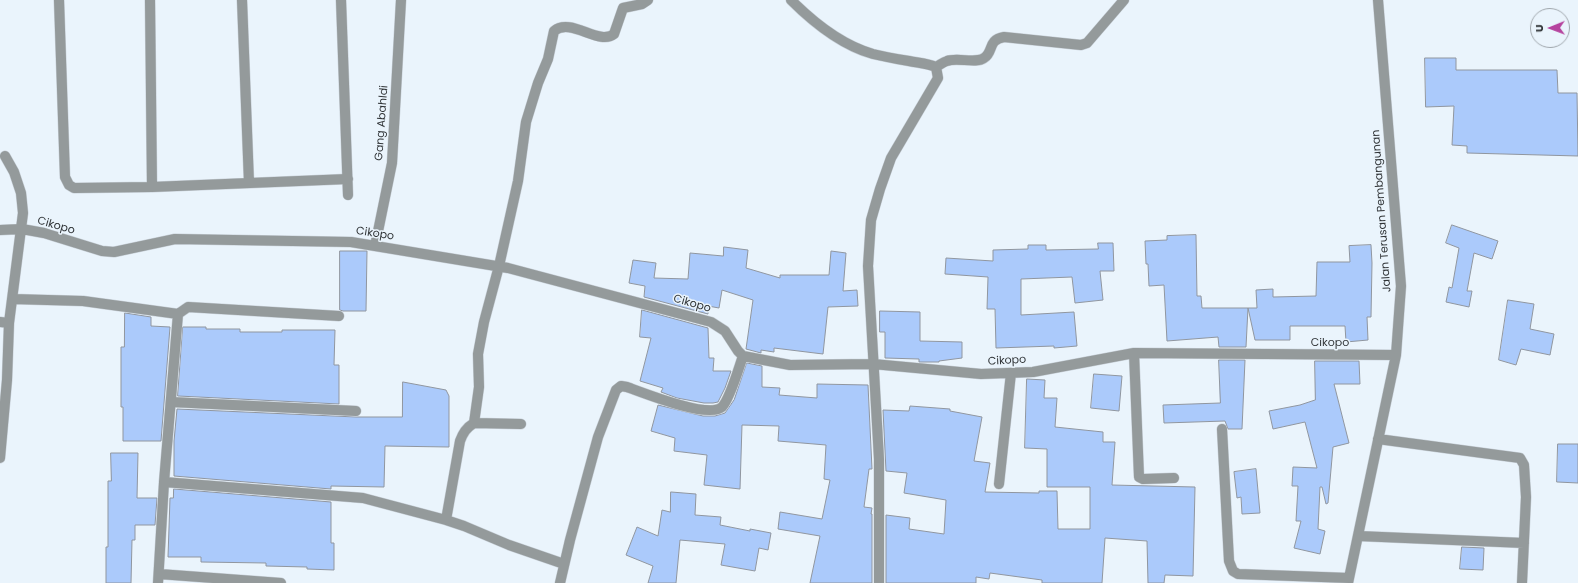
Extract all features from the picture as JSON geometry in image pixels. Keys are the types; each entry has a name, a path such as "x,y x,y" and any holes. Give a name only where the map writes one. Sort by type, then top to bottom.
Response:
{"street":[{"path":"59,0 65,177 69,185 74,188 152,187 348,179"},
{"path":"150,0 152,187"},
{"path":"242,0 249,183"},
{"path":"341,0 348,195"},
{"name":"Gang Abahldi","path":"375,246 392,163 401,0"},
{"path":"474,423 479,387 478,354 484,322 518,181 526,122 538,83 548,59 554,31 558,28 564,27 575,28 604,37 611,36 614,34 623,8 642,4 648,0"},
{"path":"791,0 830,34 854,48 873,54 928,64 936,67 947,61 982,60 988,56 996,39 1004,37 1081,45 1087,43 1124,0"},
{"name":"Jalan Terusan Pembangunan","path":"1349,580 1396,355 1401,286 1378,0"},
{"path":"879,583 879,459 868,266 872,220 880,188 891,158 938,78 936,67"},
{"path":"0,458 7,380 4,323 12,299 23,213 21,193 14,172 5,156"},
{"name":"Cikopo","path":"0,230 22,229 44,233 102,252 114,252 175,239 351,242 498,266 711,322 725,331 743,356 790,365 873,364 981,374 1033,372 1134,353 1396,355"},
{"path":"12,299 83,301 178,314 188,307 339,316"},
{"path":"178,314 164,482 159,578 281,583"},
{"path":"1134,353 1139,477 1174,478"},
{"path":"560,583 598,437 616,390 621,386 628,387 688,408 712,411 722,407 729,394 743,356"},
{"path":"998,484 1011,373"},
{"path":"171,402 356,411"},
{"path":"446,520 460,441 468,426 474,423 522,424"},
{"path":"1222,429 1229,561 1233,571 1238,574 1349,580"},
{"path":"1378,439 1520,458 1524,465 1526,497 1522,583"},
{"path":"164,482 363,498 446,520 564,564"},
{"path":"1358,536 1524,543"}],"building":[{"path":"1425,58 1456,58 1456,70 1557,70 1558,93 1577,93 1578,156 1467,153 1467,146 1452,145 1454,106 1426,107"},
{"path":"1452,225 1498,241 1492,259 1474,253 1467,291 1472,291 1469,307 1446,302 1449,287 1452,288 1459,248 1446,243"},
{"path":"1196,235 1197,296 1201,296 1202,308 1248,308 1246,347 1219,347 1218,337 1167,341 1164,285 1149,286 1145,241 1167,240 1167,236"},
{"path":"1098,243 1113,243 1114,271 1100,271 1103,300 1075,303 1072,277 1021,279 1021,315 1074,312 1077,346 1054,348 1054,346 996,348 995,309 987,309 988,277 945,274 946,258 993,261 993,250 1028,249 1028,245 1046,245 1046,250 1098,249"},
{"path":"1371,245 1371,317 1367,317 1368,340 1346,342 1345,326 1290,326 1290,340 1255,340 1248,308 1257,308 1256,290 1273,289 1273,297 1316,296 1317,262 1350,262 1349,246"},
{"path":"724,247 748,250 746,268 780,278 780,275 829,275 831,251 846,253 843,291 857,290 858,306 828,307 823,354 774,348 774,352 761,350 761,353 746,349 753,300 722,290 719,308 708,306 708,314 644,297 645,286 629,283 633,260 656,263 654,278 688,279 690,253 723,256"},
{"path":"340,251 367,251 366,311 340,310"},
{"path":"1508,300 1534,304 1530,329 1554,334 1550,355 1521,349 1516,365 1499,360"},
{"path":"642,310 708,328 709,358 714,358 713,371 731,371 718,402 704,403 677,398 661,392 663,388 640,381 651,338 640,337"},
{"path":"880,311 920,312 920,341 962,342 962,358 939,362 919,362 919,359 885,358 885,332 880,332"},
{"path":"125,313 151,317 151,326 170,327 161,441 123,441 123,407 121,407 121,347 124,347"},
{"path":"183,327 240,329 240,332 335,330 334,365 339,365 339,404 178,396"},
{"path":"1219,360 1245,360 1242,429 1228,429 1225,421 1164,423 1163,405 1220,403"},
{"path":"1315,361 1359,361 1360,384 1334,384 1349,443 1333,447 1328,503 1326,504 1322,487 1320,487 1318,529 1325,531 1320,554 1294,548 1301,521 1296,521 1298,486 1292,486 1293,467 1317,468 1305,422 1273,429 1269,411 1300,405 1315,400"},
{"path":"747,363 762,366 762,387 780,388 779,395 817,398 817,384 868,385 872,469 869,469 864,507 872,508 872,583 810,583 820,536 778,529 780,512 822,519 830,480 824,479 826,445 778,441 779,426 742,425 740,489 704,485 707,455 674,451 675,438 651,431 658,405 703,416 715,416 725,413 734,400"},
{"path":"1094,374 1122,376 1119,411 1091,408"},
{"path":"1027,379 1045,380 1044,398 1057,398 1055,427 1103,432 1103,442 1115,442 1112,485 1195,487 1193,576 1165,575 1164,583 1148,583 1147,541 1105,538 1102,583 1042,583 1042,580 990,573 989,579 976,577 976,583 886,583 886,515 910,518 909,529 944,534 946,500 904,493 907,473 886,471 883,410 909,411 910,406 950,409 950,411 982,417 974,461 990,463 985,492 1039,493 1039,491 1057,491 1058,529 1090,529 1090,487 1047,487 1047,449 1025,448"},
{"path":"403,382 446,390 449,396 449,447 385,446 384,487 331,486 331,489 174,476 174,441 177,409 356,417 402,417"},
{"path":"1558,444 1578,444 1578,483 1557,482"},
{"path":"111,453 138,453 137,498 157,498 155,525 135,525 135,540 132,540 131,583 106,583 106,547 108,547 108,481 111,481"},
{"path":"1256,469 1260,513 1242,514 1241,497 1237,498 1234,472"},
{"path":"174,489 331,502 331,543 334,543 334,570 307,569 307,567 266,566 266,563 201,562 201,557 168,557 170,498 173,498"},
{"path":"671,492 696,494 695,515 721,517 720,525 750,531 750,529 771,533 768,550 759,548 755,571 721,565 725,544 680,540 676,583 648,583 653,566 626,555 637,527 658,536 662,510 670,512"},
{"path":"1462,547 1484,548 1483,570 1460,569"}]}
